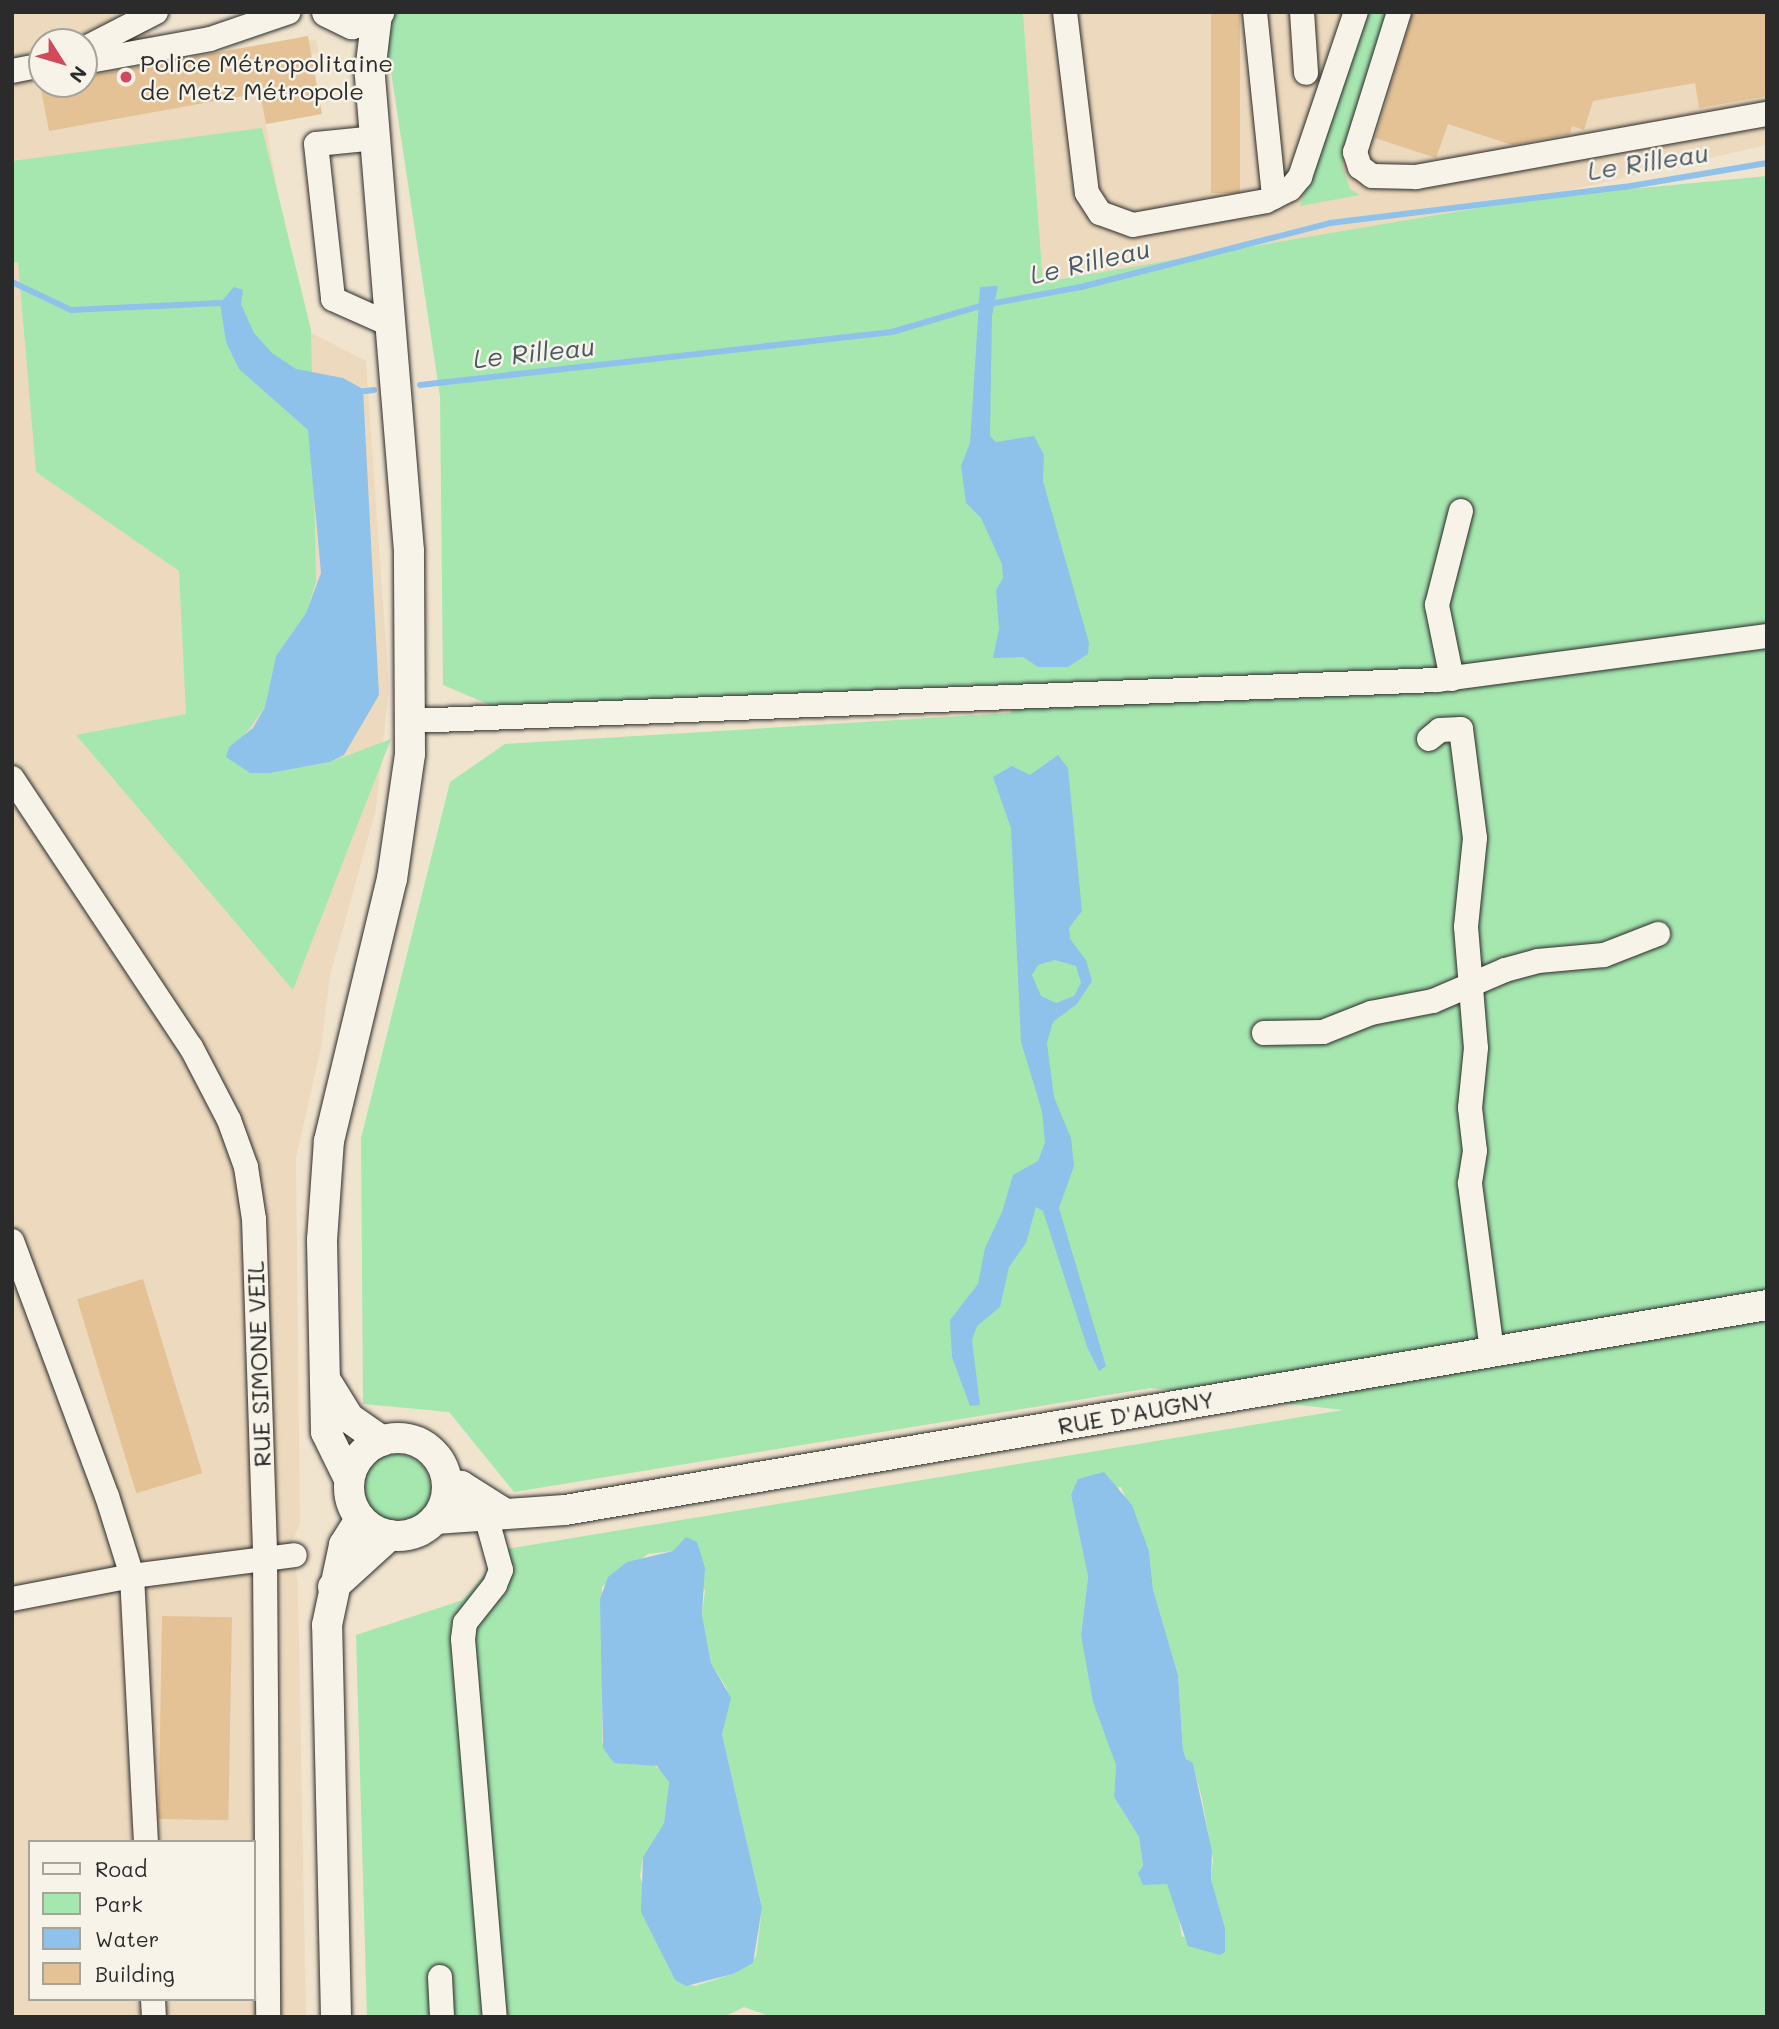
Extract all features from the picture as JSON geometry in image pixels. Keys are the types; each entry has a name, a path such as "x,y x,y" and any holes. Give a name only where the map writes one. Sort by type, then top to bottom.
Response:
{"main road":[{"path":"335,17 361,23 378,13"},
{"path":"349,1479 362,1453 382,1441 407,1438 422,1444 435,1454 447,1484 435,1519 415,1533 390,1535 360,1519 349,1493 349,1479 326,1432 322,1240 329,1141 392,879 404,814 411,721 409,551 370,72 378,13"},
{"path":"335,17 370,72"},
{"name":"RUE D'AUGNY","path":"435,1519 565,1510 1767,1304"},
{"path":"325,1377 349,1418 382,1441"},
{"path":"447,1484 461,1486 495,1514"},
{"path":"336,2017 327,1625 344,1545 360,1519"},
{"path":"333,1587 390,1535"}],"street":[{"path":"98,42 156,12"},
{"path":"166,12 172,46"},
{"path":"98,59 210,38 289,12"},
{"path":"1065,12 1087,193 1100,213 1133,225 1274,197 1300,177 1356,12"},
{"path":"1255,12 1274,197"},
{"path":"1302,12 1306,73"},
{"path":"1399,12 1355,152 1360,167 1372,176 1416,177 1767,114"},
{"path":"376,138 316,145 333,299 391,325"},
{"path":"1452,679 1437,605 1461,512"},
{"path":"411,721 1452,679 1767,636"},
{"path":"1429,740 1440,730 1461,729 1475,838 1466,927 1468,985 1476,1048 1470,1108 1475,1151 1470,1184 1492,1350"},
{"name":"RUE SIMONE VEIL","path":"12,778 191,1047 229,1120 246,1167 254,1219 265,1557 268,2017"},
{"path":"1264,1033 1323,1032 1371,1013 1433,1001 1468,985 1538,961 1604,955 1658,934"},
{"path":"12,1241 107,1496 132,1576 146,1840"},
{"path":"495,1514 501,1570 465,1623 463,1639 495,2017"},
{"path":"12,1599 132,1576 295,1555"},
{"path":"440,1977 442,2017"}],"shaded area":[{"path":"12,12 136,12 156,42 161,62 308,36 309,41 316,39 319,53 311,54 322,114 266,124 300,327 366,361 389,688 376,809 330,976 321,1048 296,1158 300,1524 292,1541 298,1585 306,2017 12,2017"},
{"path":"1023,12 1767,12 1767,145 1536,198 1043,282"}],"green space":[{"path":"382,12 1023,12 1043,282 1536,198 1767,176 1767,2017 772,2017 744,2007 724,2017 367,2017 356,1635 463,1600 506,1549 1343,1410 1151,1388 514,1492 449,1412 363,1404 361,1138 450,782 505,744 1011,713 1010,684 509,713 443,685 440,396","holes":["1121,1487 1149,1551 1153,1589 1178,1675 1183,1750 1186,1759 1193,1764 1202,1799 1213,1859 1211,1879 1225,1928 1182,1937 1176,1901 1167,1884 1143,1866 1139,1837 1114,1797 1116,1765 1081,1635 1088,1577 1071,1495","673,1551 705,1590 702,1614 711,1663 727,1689 722,1734 762,1908 756,1957 733,1974 695,1986 675,1980 665,1960 640,1876 643,1857 664,1823 669,1782 666,1773 648,1762 614,1763 602,1742 602,1587 648,1554"]},
{"path":"1365,12 1392,12 1342,164 1350,189 1360,195 1300,206"},
{"path":"262,128 311,330 316,582 306,613 276,656 265,707 239,743 270,773 330,762 391,739 293,990 76,735 186,714 179,571 36,472 18,262 12,263 12,161"},
{"path":"397,1454 410,1456 421,1464 429,1475 429,1501 421,1512 410,1520 397,1522 384,1520 373,1512 365,1501 363,1488 365,1475 373,1464 384,1456"}],"water":[{"path":"998,286 992,316 990,436 996,442 1034,436 1044,455 1043,481 1089,643 1088,654 1068,667 1038,667 1023,657 993,658 999,629 996,590 1003,578 1002,564 981,518 966,503 961,466 970,443 980,287"},
{"path":"234,287 243,290 241,304 254,333 272,353 296,369 343,378 363,389 379,695 344,755 330,762 270,773 250,773 226,757 229,747 253,728 265,707 276,656 306,613 321,573 308,430 239,369 226,342 220,303"},
{"path":"1058,755 1068,768 1082,911 1069,928 1070,939 1086,960 1092,981 1077,1004 1053,1022 1047,1043 1054,1097 1071,1138 1074,1166 1059,1208 1106,1366 1099,1371 1087,1347 1043,1211 1036,1207 1026,1243 1009,1267 1000,1307 977,1326 972,1340 980,1405 970,1406 952,1357 950,1320 978,1284 985,1248 1002,1212 1013,1175 1038,1161 1045,1143 1042,1111 1021,1042 1011,828 993,777 1012,766 1030,775","holes":["1055,960 1076,966 1081,983 1074,996 1056,1003 1041,996 1032,975 1038,965"]},
{"path":"1104,1472 1132,1505 1149,1551 1153,1589 1178,1675 1183,1750 1186,1759 1193,1763 1212,1851 1211,1879 1225,1928 1225,1952 1220,1955 1188,1946 1167,1884 1143,1885 1138,1873 1143,1866 1139,1837 1114,1797 1116,1765 1093,1702 1081,1635 1088,1577 1071,1495 1078,1479"},
{"path":"686,1537 697,1542 705,1568 702,1614 711,1663 731,1698 722,1734 762,1908 753,1963 733,1974 686,1986 675,1980 641,1912 643,1857 664,1823 669,1782 657,1766 614,1763 603,1748 600,1599 608,1577 627,1562 673,1551"}],"building":[{"path":"1211,12 1240,12 1240,193 1211,193"},
{"path":"1413,12 1767,12 1767,96 1699,108 1695,83 1593,101 1584,130 1572,126 1570,134 1512,145 1448,124 1436,158 1375,138"},
{"path":"308,36 322,114 266,124 260,93 49,131 43,98 98,98 98,74"},
{"path":"143,1279 202,1473 136,1493 77,1299"},
{"path":"162,1616 232,1617 228,1820 158,1819"}],"waterway":[{"name":"Le Rilleau","path":"420,385 892,332 984,305 1081,287 1330,223 1625,187 1767,163"},
{"name":"Le Rilleau","path":"12,282 71,310 220,303 227,306"},
{"name":"Le Rilleau","path":"357,392 374,390"}],"place":[{"name":"Police Métropolitaine de Metz Métropole","path":"126,77"}]}
